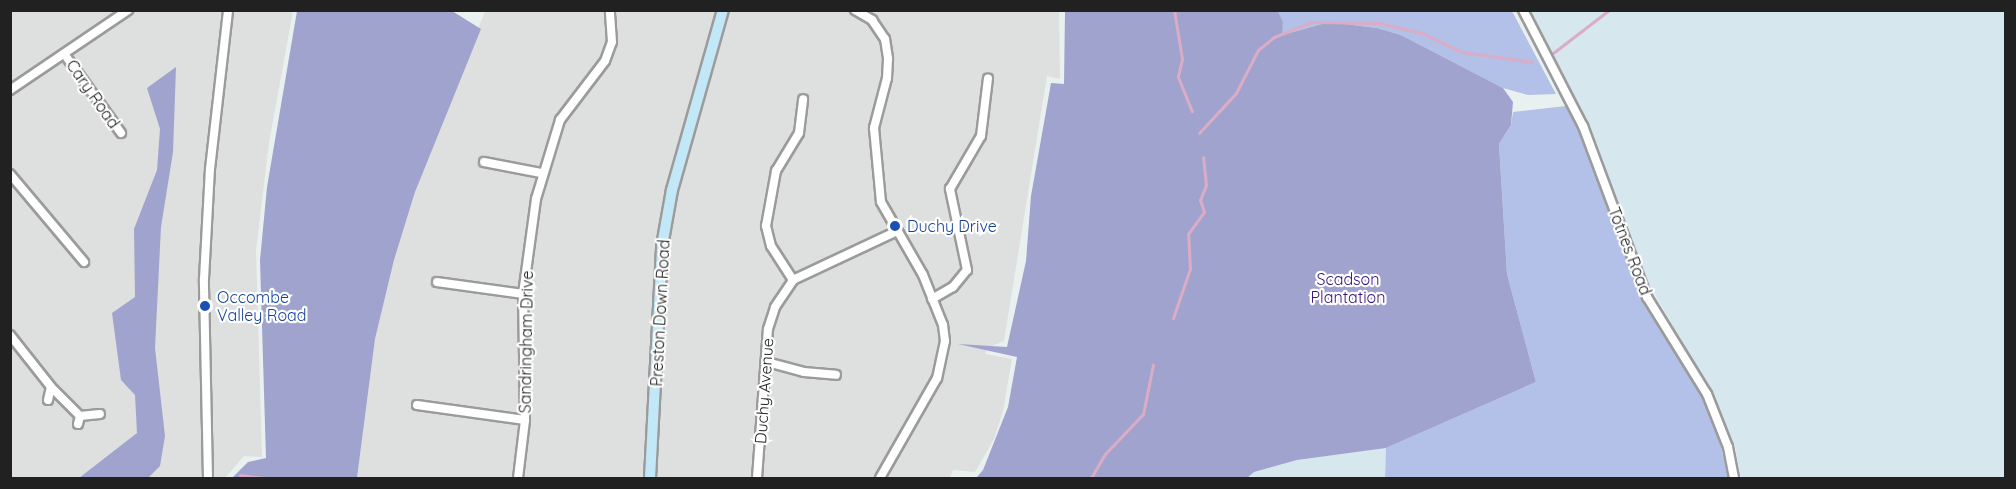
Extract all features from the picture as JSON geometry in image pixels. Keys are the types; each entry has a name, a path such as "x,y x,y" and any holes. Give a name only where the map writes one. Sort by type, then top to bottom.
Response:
{"street":[{"path":"10,90 66,55 128,10"},
{"path":"208,478 204,279 210,169 228,10"},
{"name":"Sandringham Drive","path":"518,478 525,420 523,294 541,173 560,120 605,61 612,42 610,10"},
{"name":"Preston Down Road","path":"651,478 662,246 672,190 723,10"},
{"path":"855,10 872,20 885,39 887,78 874,128 875,159 881,202 933,299 943,325 943,360 880,478"},
{"name":"Totnes Road","path":"1523,10 1582,126 1647,297 1707,394 1728,447 1734,478"},
{"name":"Cary Road","path":"66,55 121,133"},
{"path":"933,299 953,287 967,270 950,189 981,136 988,78"},
{"path":"802,99 799,133 776,171 766,226 771,246 793,280 897,231"},
{"path":"484,162 541,173"},
{"path":"10,174 84,262"},
{"name":"Duchy Avenue","path":"757,478 768,329 775,307 793,280"},
{"path":"437,282 523,294"},
{"path":"10,334 79,420 100,414"},
{"path":"767,362 804,372 836,375"},
{"path":"48,400 51,387"},
{"path":"417,405 525,420"}],"shaded area":[{"path":"10,11 293,11 269,143 256,251 262,457 244,456 225,478 11,478"},
{"path":"485,11 1059,11 1060,79 1047,76 1004,341 987,348 985,354 1012,359 1003,411 994,439 975,472 953,470 950,478 357,478 375,339 394,260 415,192"},
{"path":"1278,11 1512,11 1556,94 1528,95 1503,88 1401,35 1377,28 1329,22 1281,35 1283,22"},
{"path":"1526,11 2005,11 2005,478 1741,478 1735,446 1713,396 1644,275 1592,131"},
{"path":"1566,106 1583,138 1634,281 1702,392 1714,421 1729,478 1385,478 1386,448 1536,382 1507,274 1499,144 1511,125 1513,112"},
{"path":"1386,448 1385,478 1247,478 1254,472 1297,460"}],"green space":[{"path":"297,11 452,11 481,29 415,192 394,260 375,339 357,478 232,478 248,462 266,458 260,260 267,187"},
{"name":"Scadson Plantation","path":"1065,11 1278,11 1283,22 1282,35 1329,22 1377,28 1401,35 1503,88 1513,102 1511,125 1499,144 1507,274 1536,382 1386,448 1297,460 1254,472 1247,478 958,478 977,477 983,470 1008,407 1017,357 958,344 1007,347 1026,261 1031,196 1051,83 1064,84"},
{"path":"176,67 173,152 161,227 155,348 165,436 160,466 148,478 79,478 137,433 135,395 121,380 112,313 135,297 134,229 157,170 160,129 147,88"}],"waterway":[{"path":"1174,10 1182,59 1178,77 1192,111"},
{"path":"1553,53 1609,10"},
{"path":"1199,133 1236,93 1258,50 1274,37 1312,22 1379,23 1422,33 1462,52 1532,62"},
{"path":"1173,318 1190,269 1188,234 1204,212 1200,200 1206,185 1203,157"},
{"path":"1091,478 1105,454 1143,414 1153,365"},
{"path":"240,475 266,478"}],"place":[{"name":"Duchy Drive","path":"895,226"},
{"name":"Occombe Valley Road","path":"205,306"}]}
